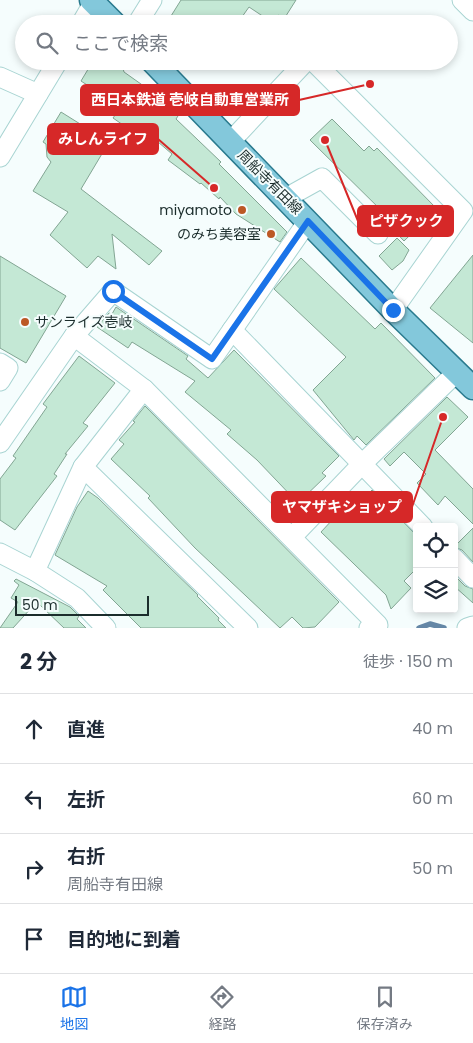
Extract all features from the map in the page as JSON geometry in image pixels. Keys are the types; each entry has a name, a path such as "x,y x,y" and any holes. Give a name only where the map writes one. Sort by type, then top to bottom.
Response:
{"main road":[{"path":"94,1 107,15"},
{"name":"周船寺有田線","path":"161,70 393,310 473,388"}],"street":[{"path":"143,15 152,0"},
{"path":"462,0 473,11"},
{"path":"86,15 94,1"},
{"path":"0,157 53,70"},
{"path":"230,142 298,70"},
{"path":"321,70 463,211 393,310"},
{"path":"0,77 38,94"},
{"path":"286,198 322,178 378,234"},
{"path":"0,443 74,336 113,291 212,359 308,221"},
{"path":"232,330 420,523"},
{"path":"74,336 144,389 378,625 369,628"},
{"path":"0,363 8,368 0,381"},
{"path":"292,537 362,464 457,372"},
{"path":"34,571 83,467 144,389"},
{"path":"83,467 248,628"},
{"path":"0,553 34,571 77,598 106,628"},
{"path":"458,562 473,578"},
{"path":"467,628 473,626"}],"building":[{"path":"181,0 296,0 287,15 261,15 249,7 243,15 172,15"},
{"path":"88,70 123,70 148,89 146,91 178,116 176,119 221,162 219,164 287,232 280,242 236,214 220,197 219,199 201,183 168,160 172,154 143,129 139,136 113,118 121,107 81,81"},
{"path":"61,112 109,142 81,189 162,251 149,265 112,234 116,269 98,256 87,268 50,235 68,212 33,191 51,162 47,157 46,144 43,142"},
{"path":"332,119 364,151 369,146 374,151 377,148 437,209 404,241 387,223 391,220 310,140"},
{"path":"397,238 409,250 403,261 392,270 379,256"},
{"path":"473,255 473,343 430,308"},
{"name":"サンライズ壱岐","path":"0,256 66,296 26,363 0,348"},
{"path":"301,258 375,329 381,323 435,378 366,445 357,436 354,440 313,390 346,357 274,289"},
{"path":"116,307 188,356 186,359 208,378 234,350 339,456 322,473 326,476 298,503 257,460 227,434 231,430 185,392 195,381 132,342 128,348 97,327 109,313 112,314"},
{"path":"79,356 115,383 83,423 88,426 65,454 67,454 54,474 57,476 15,530 0,520 0,479 16,458 13,456 47,407 43,404"},
{"path":"447,397 468,417 435,450 473,489 473,524 445,496 438,505 417,483 426,474 404,452 390,466 384,459"},
{"path":"145,406 339,602 315,627 303,628 292,617 280,628 195,548 148,498 150,496 111,459 124,444 119,440 135,422 133,421"},
{"path":"372,490 413,532 413,572 404,581 411,588 391,609 386,595 321,532 347,504 352,510"},
{"path":"88,491 98,498 198,595 226,628 141,628 103,590 107,586 55,555 77,507"},
{"path":"473,528 473,562 462,550 458,548 458,543"},
{"path":"16,579 70,607 79,616 77,619 86,628 64,628 40,605 38,609 33,606 13,628 0,628 18,602 11,598 19,585 14,581"},
{"path":"458,579 465,586 473,589 473,603 458,590"}],"waterway":[{"path":"419,628 430,624 444,628"}],"place":[{"name":"西日本鉄道 壱岐自動車営業所","path":"370,84"},
{"name":"ピザクック","path":"325,140"},
{"name":"みしんライフ","path":"214,188"},
{"name":"miyamoto","path":"242,210"},
{"name":"のみち美容室","path":"271,234"},
{"name":"サンライズ壱岐","path":"25,322"},
{"name":"ヤマザキショップ","path":"443,417"}],"route":[{"path":"113,291 212,359 308,221 393,310"}]}
